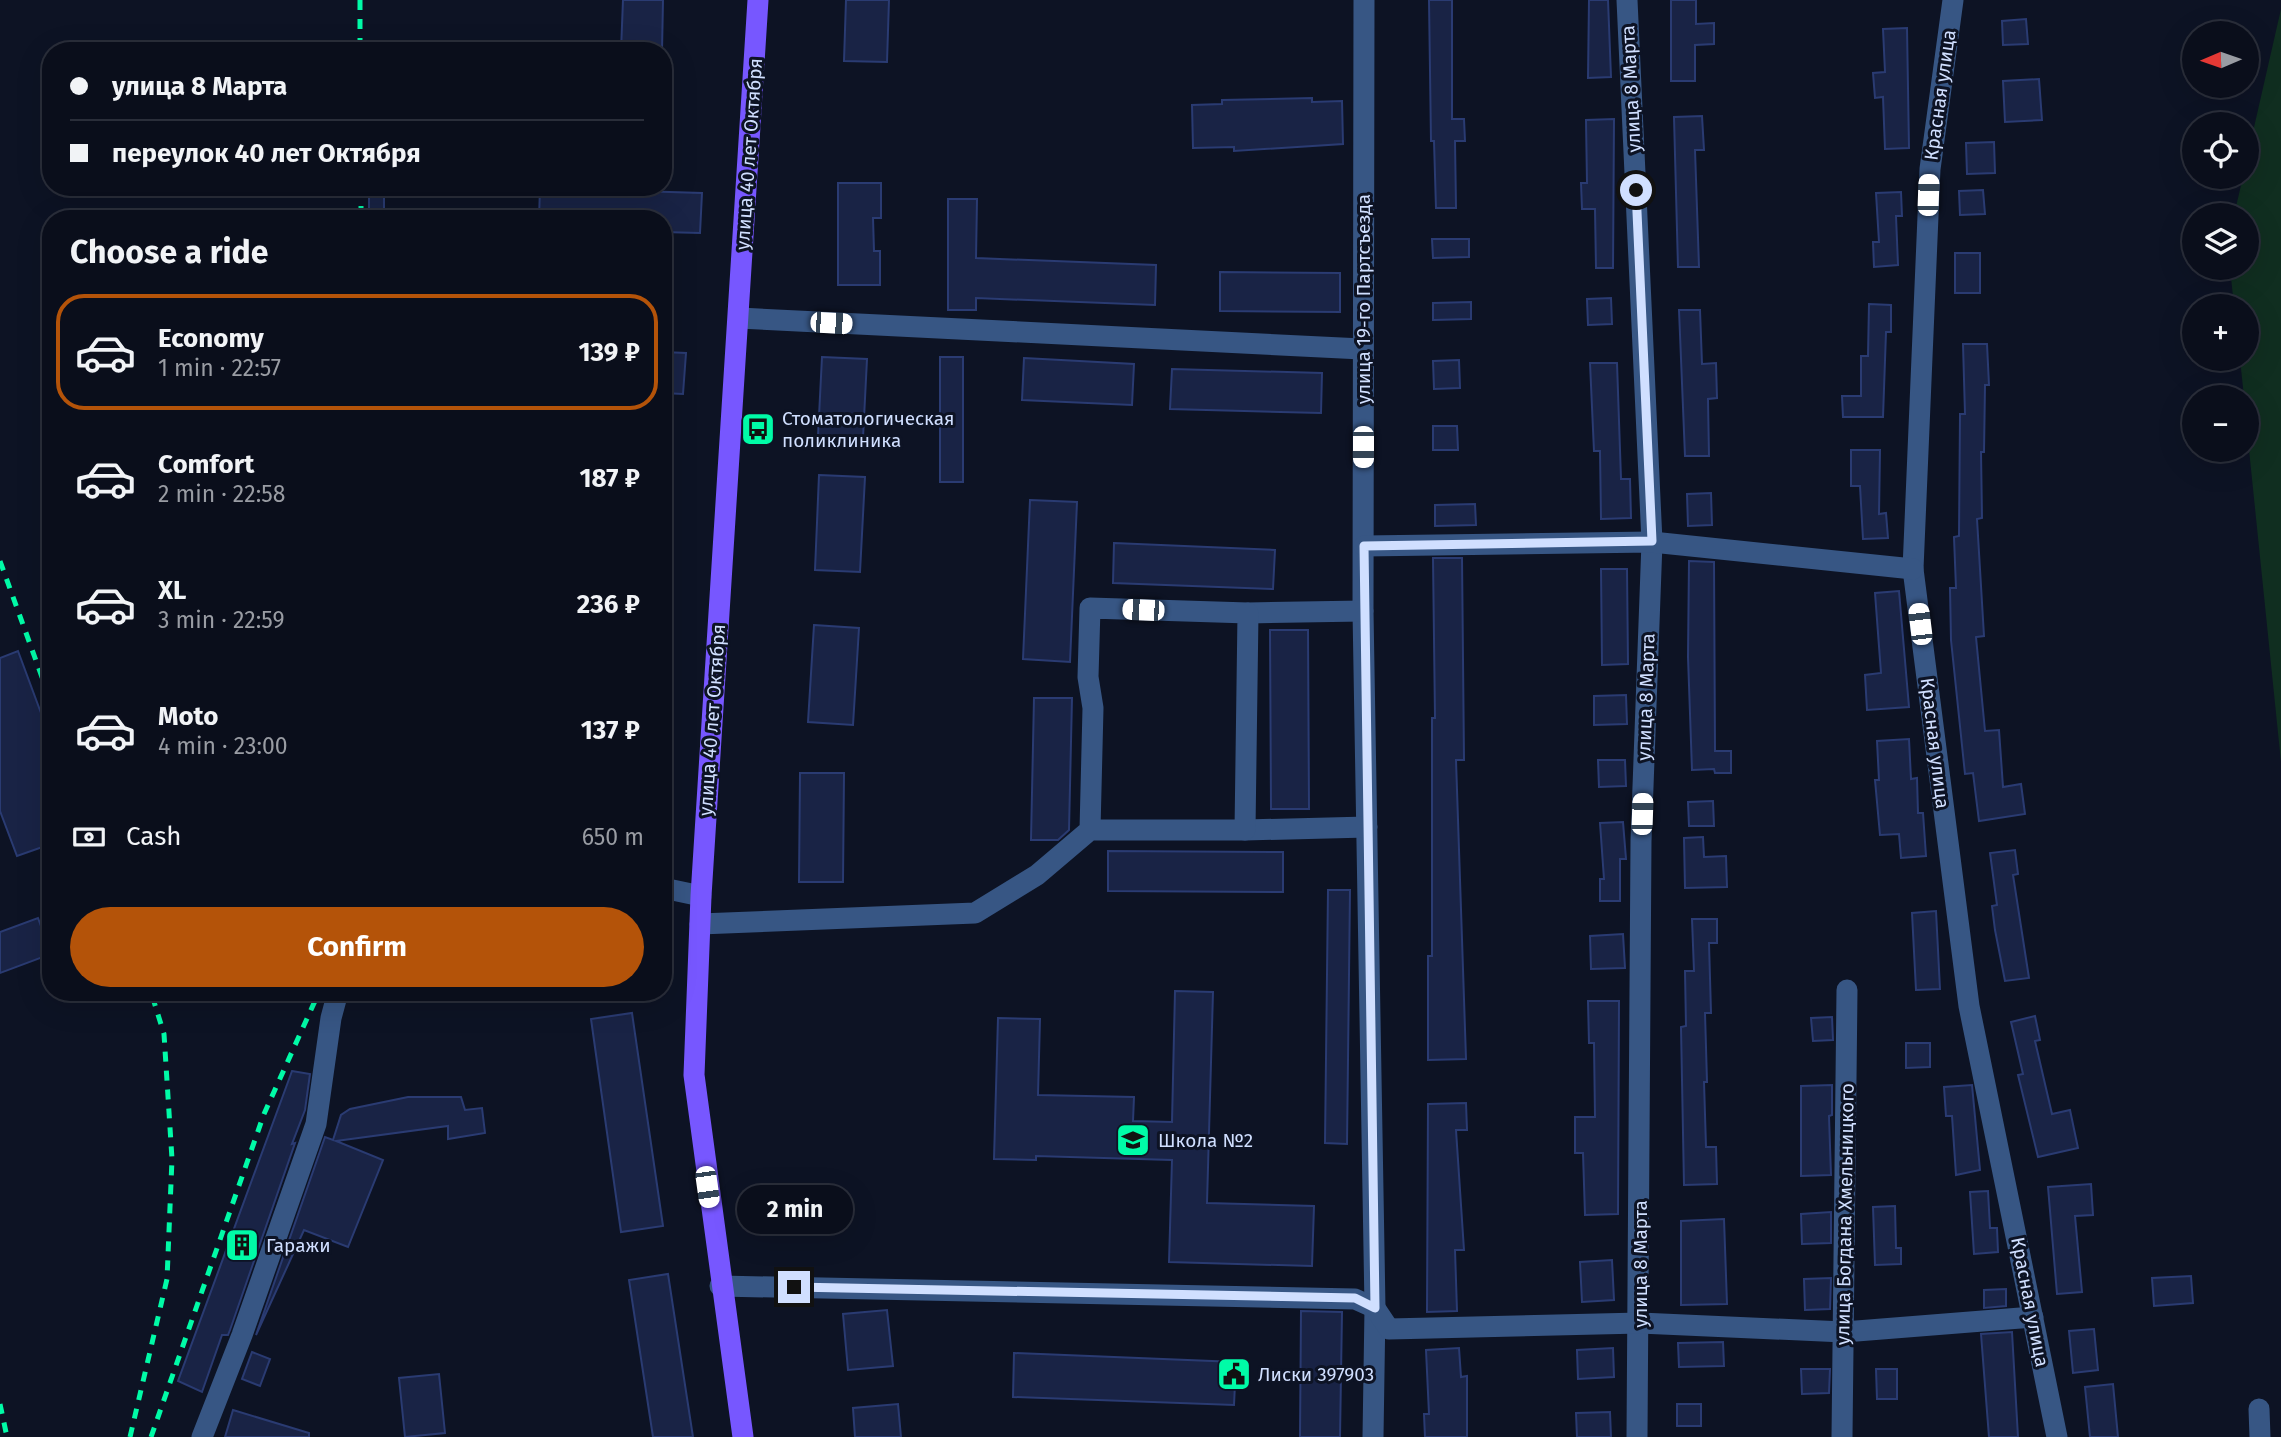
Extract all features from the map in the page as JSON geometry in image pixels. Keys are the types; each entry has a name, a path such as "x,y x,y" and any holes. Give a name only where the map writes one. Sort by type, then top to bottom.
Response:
{"main road":[{"name":"улица 40 лет Октября","path":"743,1437 695,1095 701,896 758,0"}],"street":[{"name":"улица 19-го Партсъезда","path":"1364,0 1363,611 1375,1308 1373,1437"},
{"name":"улица 8 Марта","path":"1627,0 1652,541 1641,841 1640,1323 1637,1437"},
{"name":"Красная улица","path":"1953,0 1930,169 1913,569 1969,1006 2057,1437"},
{"path":"739,318 1362,349"},
{"path":"1364,546 1652,541 1913,569"},
{"path":"1090,830 1093,708 1088,677 1090,608 1248,613 1363,611"},
{"path":"1245,830 1248,613"},
{"path":"700,924 975,914 1037,875 1090,830 1367,827"},
{"path":"672,890 701,896"},
{"name":"улица Богдана Хмельницкого","path":"1842,1437 1847,990"},
{"path":"202,1437 242,1335 316,1124 336,1001"},
{"path":"720,1286 1355,1298 1375,1308 1389,1329 1640,1323 1844,1332 2033,1317"},
{"path":"2259,1409 2260,1437"}],"green space":[{"path":"2281,9 2281,762 2250,462 2259,462 2259,385 2243,385 2241,371 2259,371 2259,294 2233,294 2231,280 2259,280 2259,203 2237,203 2240,189 2259,189 2257,112"}],"building":[{"path":"623,0 663,0 662,42 621,42"},
{"path":"846,0 889,0 887,62 844,61"},
{"path":"1429,0 1452,0 1452,119 1464,119 1465,141 1455,141 1456,208 1436,208 1434,141 1431,141"},
{"path":"1589,0 1608,0 1611,77 1588,78"},
{"path":"1671,0 1696,0 1696,24 1714,23 1714,44 1695,45 1695,81 1671,81"},
{"path":"2026,19 2028,44 2003,45 2002,21"},
{"path":"1907,28 1909,148 1885,149 1883,97 1875,98 1873,73 1885,72 1883,29"},
{"path":"2039,79 2042,120 2005,122 2003,81"},
{"path":"1312,98 1312,102 1342,101 1343,144 1234,151 1234,147 1193,148 1192,105 1222,104 1222,100"},
{"path":"1702,116 1704,150 1695,150 1699,267 1678,267 1674,117"},
{"path":"1614,119 1613,268 1596,268 1595,209 1582,209 1581,183 1587,183 1586,120"},
{"path":"1994,142 1995,173 1967,174 1966,143"},
{"path":"838,183 881,183 881,218 873,218 874,251 880,251 880,285 838,285"},
{"path":"1983,190 1985,214 1960,215 1959,191"},
{"path":"672,192 702,193 700,233 672,232 672,210 539,210 540,196 672,196"},
{"path":"1901,192 1902,216 1896,216 1898,265 1874,267 1873,242 1879,242 1876,193"},
{"path":"369,196 384,196 384,210 369,210"},
{"path":"948,199 977,199 976,258 1156,265 1155,305 976,298 976,310 948,310"},
{"path":"1432,239 1469,239 1469,257 1433,258"},
{"path":"1955,253 1980,253 1980,293 1955,293"},
{"path":"1220,272 1340,273 1340,312 1220,311"},
{"path":"1611,298 1612,324 1588,325 1587,299"},
{"path":"1471,302 1471,319 1433,320 1433,303"},
{"path":"1869,304 1891,305 1891,332 1886,332 1883,417 1843,417 1842,396 1861,396 1861,356 1868,356"},
{"path":"1679,310 1700,310 1702,364 1716,363 1717,398 1708,399 1709,456 1685,456"},
{"path":"1963,344 1987,344 1989,385 1985,385 1984,452 1981,452 1982,518 1977,519 1984,636 1976,637 1985,731 1999,730 2003,787 2021,784 2025,814 1979,821 1973,773 1965,774 1951,640 1950,588 1956,588 1954,537 1959,536 1960,414 1965,414"},
{"path":"672,352 686,353 683,394 672,393"},
{"path":"822,357 867,359 863,438 818,436"},
{"path":"940,357 963,357 963,482 940,482"},
{"path":"1024,358 1134,364 1132,405 1022,400"},
{"path":"1459,360 1460,388 1434,389 1433,361"},
{"path":"1590,363 1617,363 1621,479 1630,479 1631,518 1601,519 1600,451 1594,451"},
{"path":"1172,369 1322,373 1321,413 1170,409"},
{"path":"1433,426 1457,426 1458,450 1433,450"},
{"path":"1851,450 1880,450 1879,514 1886,513 1888,538 1863,539 1860,486 1851,486"},
{"path":"819,475 865,477 860,572 815,570"},
{"path":"1711,493 1712,525 1688,526 1687,494"},
{"path":"1030,500 1077,502 1070,662 1023,659"},
{"path":"1475,504 1476,525 1435,526 1435,505"},
{"path":"1114,543 1275,550 1273,589 1113,583"},
{"path":"1433,558 1462,558 1464,760 1456,760 1466,1059 1428,1060 1428,956 1432,956 1432,718 1435,718"},
{"path":"1689,561 1714,562 1715,751 1731,751 1731,773 1715,773 1714,769 1692,770 1688,657"},
{"path":"1601,569 1627,569 1628,664 1602,665"},
{"path":"1899,591 1909,707 1867,710 1865,675 1881,673 1875,593"},
{"path":"814,625 859,628 853,725 808,722"},
{"path":"1270,630 1308,630 1309,809 1271,809"},
{"path":"18,651 42,716 42,847 17,856 0,811 0,658"},
{"path":"1626,695 1627,724 1594,725 1594,696"},
{"path":"1034,698 1072,698 1069,830 1058,840 1031,840"},
{"path":"1909,739 1911,779 1917,778 1918,813 1923,813 1926,856 1901,858 1899,834 1880,835 1875,780 1879,780 1877,741"},
{"path":"1598,760 1625,760 1626,786 1599,787"},
{"path":"800,773 844,773 843,882 799,882"},
{"path":"1713,801 1714,826 1689,826 1688,802"},
{"path":"1623,822 1626,859 1620,859 1620,901 1600,901 1600,879 1604,879 1600,823"},
{"path":"1703,837 1704,857 1726,856 1727,887 1685,888 1684,838"},
{"path":"2015,850 2018,874 2013,875 2029,978 2005,981 1992,906 1997,905 1990,853"},
{"path":"1108,851 1283,852 1283,892 1108,891"},
{"path":"1328,890 1350,890 1347,1144 1325,1143"},
{"path":"1936,911 1940,989 1916,990 1912,913"},
{"path":"38,918 42,929 42,957 0,973 0,932"},
{"path":"1692,919 1717,919 1717,943 1709,943 1711,1013 1705,1013 1707,1082 1704,1082 1706,1147 1716,1147 1717,1184 1684,1185 1681,1027 1686,1026 1685,971 1694,971"},
{"path":"1623,934 1625,968 1591,969 1590,936"},
{"name":"Школа №2","path":"1175,991 1213,992 1207,1203 1314,1206 1312,1266 1169,1262 1172,1160 1036,1156 1036,1160 994,1159 998,1018 1040,1019 1038,1095 1134,1097 1133,1121 1172,1122"},
{"path":"1588,1001 1619,1001 1618,1214 1585,1215 1583,1153 1575,1153 1575,1117 1595,1117 1594,1043 1589,1043"},
{"path":"632,1013 663,1226 621,1232 591,1019"},
{"path":"2035,1016 2040,1040 2035,1041 2052,1114 2070,1110 2078,1148 2038,1157 2018,1075 2023,1074 2011,1022"},
{"path":"1832,1017 1833,1040 1813,1041 1811,1018"},
{"path":"1906,1043 1930,1043 1930,1067 1906,1068"},
{"name":"Гаражи","path":"292,1071 310,1074 305,1110 230,1330 228,1335 222,1335 202,1392 178,1381"},
{"path":"1832,1085 1832,1115 1829,1116 1831,1175 1801,1176 1801,1086"},
{"path":"1972,1085 1980,1170 1956,1175 1952,1116 1946,1116 1944,1087"},
{"name":"Гаражи","path":"408,1097 461,1097 465,1110 482,1108 485,1133 448,1139 448,1126 336,1141 383,1160 348,1247 304,1230 256,1335 325,1137 333,1140 341,1115 350,1109"},
{"path":"1466,1103 1467,1130 1456,1130 1464,1250 1455,1250 1457,1311 1427,1312 1428,1104"},
{"path":"2091,1184 2093,1215 2075,1216 2082,1292 2057,1294 2048,1187"},
{"path":"1988,1191 1990,1228 1997,1228 1998,1252 1974,1254 1970,1192"},
{"path":"1895,1206 1896,1248 1901,1248 1901,1264 1875,1265 1873,1207"},
{"path":"1831,1212 1831,1243 1802,1244 1801,1214"},
{"path":"1724,1219 1727,1304 1681,1305 1681,1221"},
{"path":"1612,1260 1614,1300 1582,1302 1580,1262"},
{"path":"668,1274 693,1437 653,1437 629,1280"},
{"path":"2191,1276 2193,1303 2154,1306 2152,1278"},
{"path":"1831,1278 1830,1309 1805,1310 1804,1279"},
{"path":"2006,1289 2006,1306 1984,1308 1984,1290"},
{"path":"887,1310 893,1366 848,1370 843,1314"},
{"path":"1301,1311 1342,1312 1340,1437 1300,1437"},
{"path":"2094,1329 2098,1370 2073,1373 2069,1331"},
{"path":"2012,1332 2018,1437 1989,1437 1981,1334"},
{"path":"1723,1342 1724,1366 1679,1367 1678,1343"},
{"path":"1459,1348 1461,1377 1467,1376 1467,1437 1425,1437 1424,1414 1429,1414 1426,1350"},
{"path":"1613,1348 1614,1377 1578,1379 1577,1350"},
{"path":"252,1352 270,1359 260,1386 242,1379"},
{"path":"1014,1353 1236,1362 1234,1405 1013,1397"},
{"path":"1801,1369 1830,1369 1829,1393 1802,1394"},
{"path":"1876,1369 1897,1369 1897,1399 1877,1399"},
{"path":"439,1374 445,1433 405,1437 399,1378"},
{"path":"2113,1384 2118,1437 2090,1437 2085,1387"},
{"path":"898,1404 901,1437 855,1437 853,1408"},
{"path":"1677,1404 1701,1404 1701,1426 1677,1426"},
{"path":"233,1410 309,1433 309,1437 225,1437"},
{"path":"1610,1412 1611,1437 1577,1437 1576,1413"}],"railway":[{"path":"360,0 360,42"},
{"path":"361,196 361,210"},
{"path":"0,561 42,677"},
{"path":"130,1437 167,1279 172,1159 164,1034 154,1001"},
{"path":"151,1437 264,1114 315,1001"},
{"path":"0,1404 7,1437"}],"place":[{"name":"Стоматологическая поликлиника","path":"758,429"},
{"name":"Школа №2","path":"1133,1140"},
{"name":"Гаражи","path":"242,1245"},
{"name":"Лиски 397903","path":"1234,1374"}],"route":[{"path":"794,1287 1355,1298 1375,1308 1364,546 1652,541 1636,190"}]}
